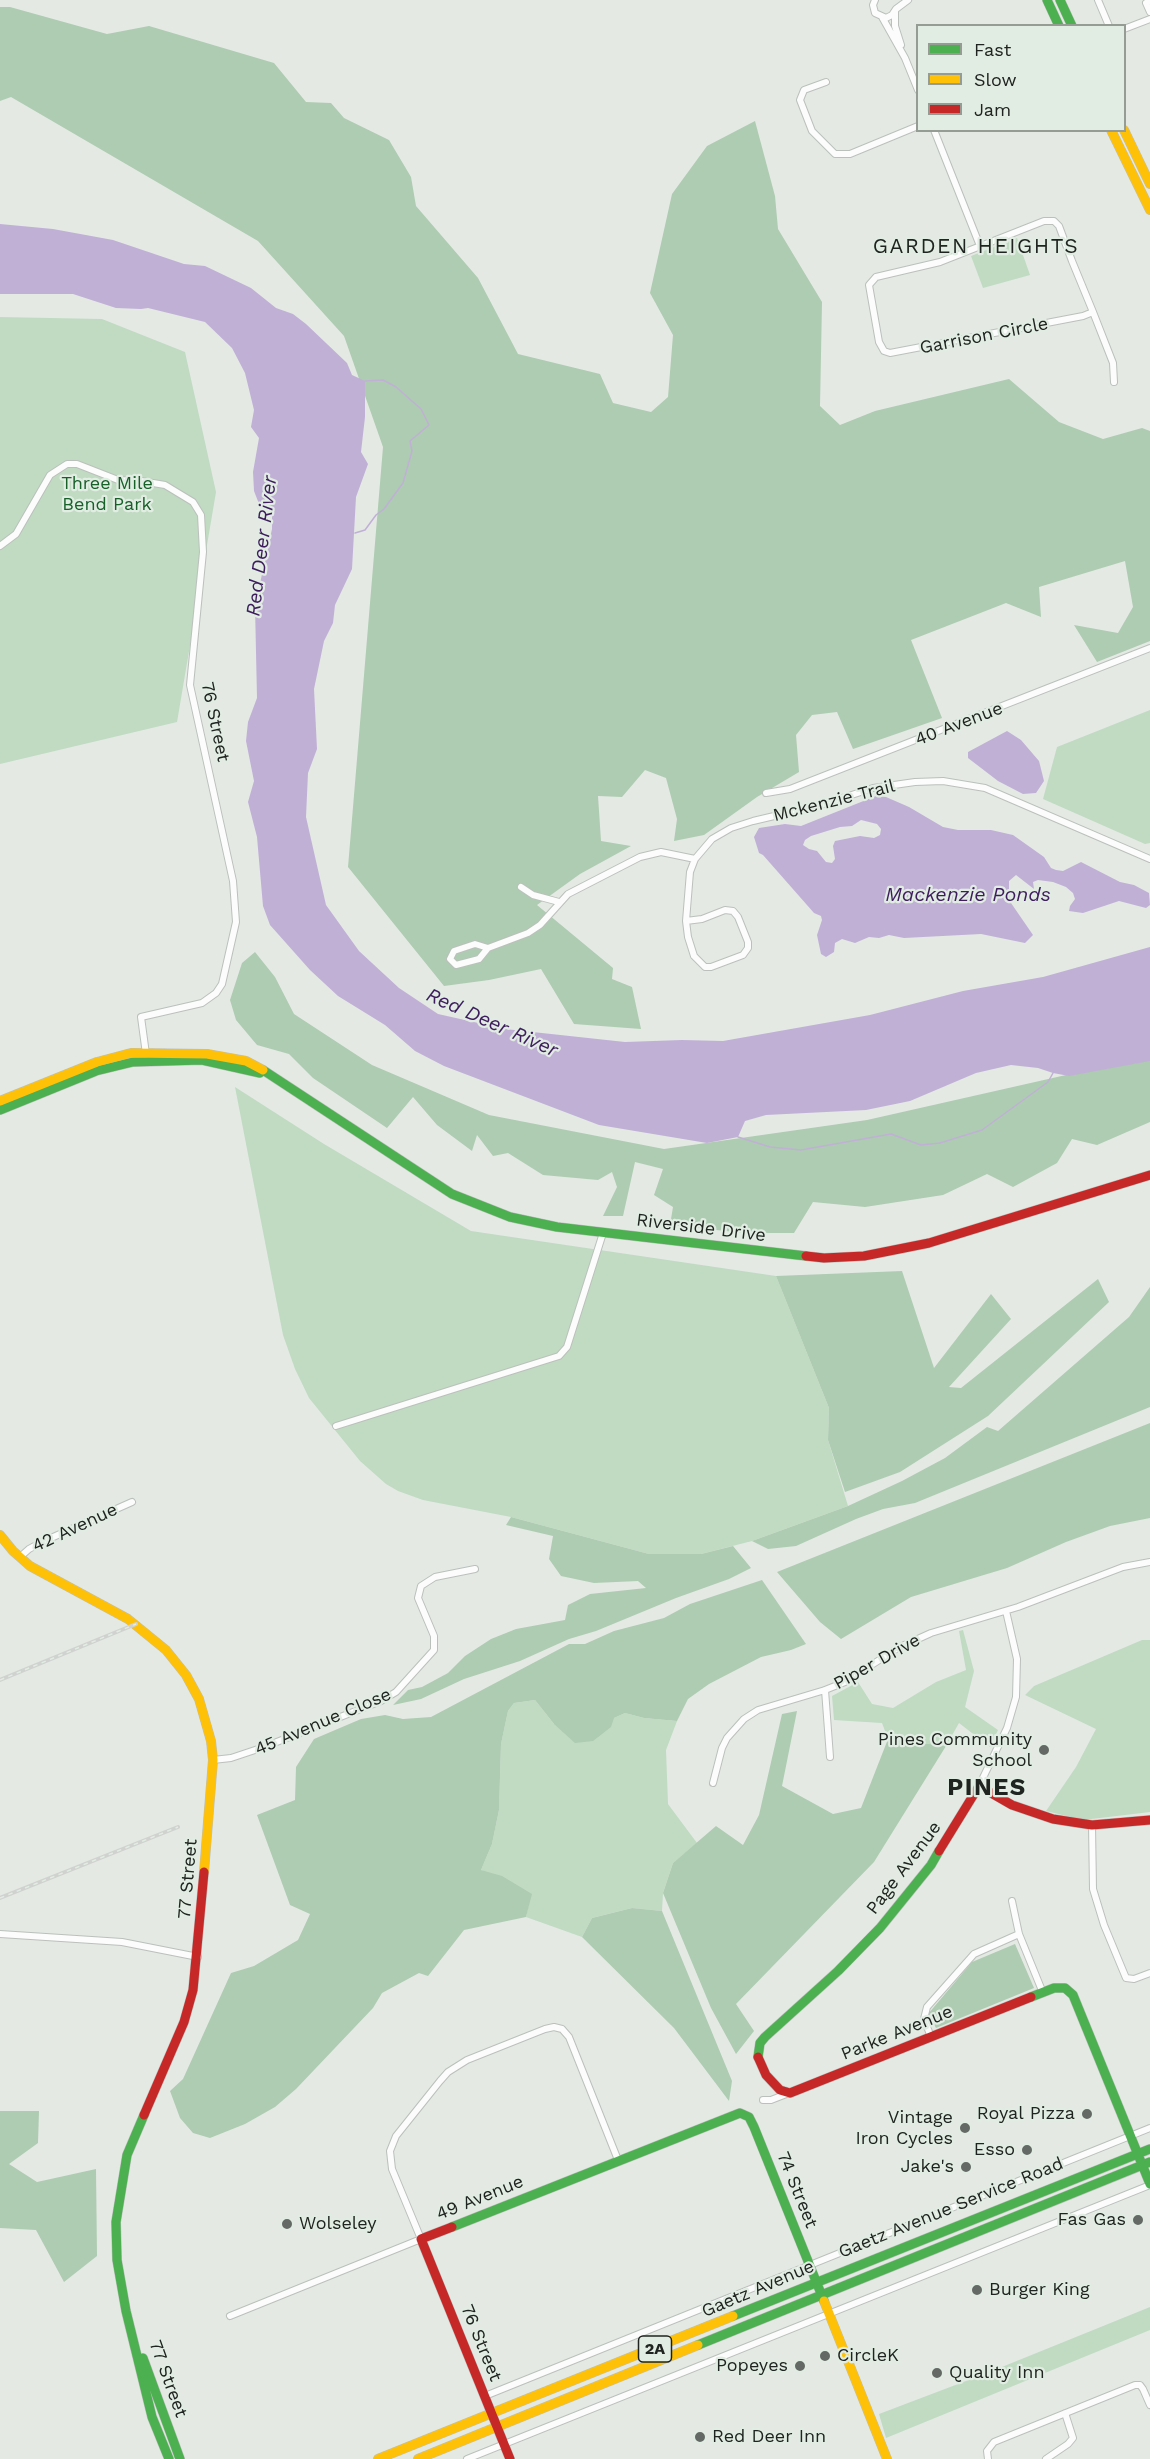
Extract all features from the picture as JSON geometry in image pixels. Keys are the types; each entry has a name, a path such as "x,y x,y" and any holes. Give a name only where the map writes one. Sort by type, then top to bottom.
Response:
{"main road":[{"path":"1047,0 1058,24"},
{"path":"1060,0 1071,24"},
{"path":"1112,132 1150,210"},
{"path":"1125,132 1150,184"},
{"name":"Riverside Drive","path":"0,1110 96,1071 147,1056"},
{"name":"Riverside Drive","path":"0,1101 97,1062 147,1056 202,1060 277,1077 452,1194 510,1217 557,1227 824,1258 864,1256 929,1243 1150,1176"},
{"name":"77 Street","path":"0,1535 20,1557 42,1574 128,1619 166,1650 186,1675 199,1699 209,1730 213,1760 194,1990 184,2022 127,2155 116,2222 117,2260 126,2311 152,2417 169,2459"},
{"path":"979,1786 1032,1813 1053,1819 1092,1825 1150,1820"},
{"name":"Page Avenue","path":"790,2093 780,2090 762,2070 758,2055 762,2040 838,1971 880,1928 931,1865 979,1786"},
{"name":"Parke Avenue","path":"790,2093 1061,1987 1068,1989 1073,1995 1131,2136"},
{"name":"49 Avenue","path":"421,2239 737,2113 743,2113"},
{"name":"74 Street","path":"743,2113 749,2117 754,2127 887,2459"},
{"path":"1131,2136 1138,2154 1146,2163 1150,2184"},
{"name":"Gaetz Avenue","path":"378,2459 1150,2149"},
{"name":"Gaetz Avenue","path":"418,2459 1146,2163"},
{"name":"76 Street","path":"421,2239 510,2459"},
{"name":"77 Street","path":"126,2311 180,2459"}],"street":[{"path":"875,0 874,9 882,17 916,85"},
{"path":"895,0 895,26 904,58"},
{"path":"882,17 889,17 908,0"},
{"path":"1098,0 1107,24"},
{"path":"1147,1 1150,12"},
{"path":"1126,29 1150,19"},
{"path":"826,82 804,90 800,100 812,131 836,154 849,154 916,127"},
{"path":"935,132 980,246"},
{"name":"Garrison Circle","path":"1044,221 1054,221 1059,226 1093,312 894,353 884,351 879,342 869,292 871,281 879,276 940,262 980,246 1044,221"},
{"path":"1093,312 1113,363 1114,382"},
{"name":"76 Street","path":"0,546 16,534 50,475 67,464 77,464 118,480 165,484 193,502 201,515 203,552 190,685 233,881 236,922 222,984 216,993 202,1003 141,1017 147,1056"},
{"name":"40 Avenue","path":"766,793 790,789 1150,648"},
{"name":"Mckenzie Trail","path":"686,921 702,919 725,910 733,911 738,917 748,942 747,951 711,967 702,966 692,952 686,921 688,881 695,859 718,835 742,824 821,805 873,788 915,782 943,781 971,784 998,793 1150,859"},
{"path":"488,948 475,944 454,951 450,959 456,965 469,962 482,957 488,948 536,929 559,902 578,888 647,854 668,852 695,859"},
{"path":"521,887 533,895 559,902"},
{"path":"336,1426 559,1356 567,1347 603,1233"},
{"name":"42 Avenue","path":"20,1557 28,1549 42,1542 132,1502"},
{"name":"Piper Drive","path":"712,1783 724,1744 744,1719 764,1707 825,1690 854,1677 918,1638 1006,1611 1115,1570 1150,1562"},
{"name":"45 Avenue Close","path":"213,1760 231,1758 264,1747 381,1701 396,1692 434,1650 434,1636 418,1598 421,1586 435,1577 475,1569"},
{"name":"Page Avenue","path":"979,1786 1007,1728 1016,1696 1017,1659 1006,1611"},
{"path":"825,1690 830,1757"},
{"path":"1092,1825 1095,1897 1112,1945 1126,1978 1134,1980 1150,1973"},
{"path":"1012,1901 1019,1934 1043,1993"},
{"path":"0,1934 122,1942 198,1957"},
{"path":"931,2037 924,2019 927,2007 974,1954 1019,1934"},
{"path":"421,2239 392,2169 389,2156 392,2144 444,2076 478,2056 545,2029 554,2027 562,2029 569,2037 618,2160"},
{"name":"Parke Avenue","path":"763,2100 771,2100 790,2093"},
{"name":"Gaetz Avenue Service Road","path":"485,2396 1150,2128"},
{"path":"468,2459 1150,2184"},
{"name":"49 Avenue","path":"230,2316 421,2239"},
{"path":"988,2459 987,2451 994,2442 1135,2385 1140,2385 1143,2389 1150,2405"},
{"path":"1047,2459 1073,2438 1065,2413"}],"green space":[{"path":"0,7 10,7 107,34 149,26 274,63 306,102 331,103 344,118 389,140 411,177 416,206 478,278 518,354 600,374 613,403 651,412 668,397 673,335 650,293 672,194 707,146 755,121 775,196 778,229 822,302 820,406 840,425 875,411 1009,379 1059,422 1103,439 1142,428 1150,431 1150,641 1097,662 1074,625 1118,633 1133,607 1125,561 1039,587 1041,617 1006,603 911,640 942,718 853,749 837,712 812,715 796,735 799,772 757,797 704,835 674,841 677,819 666,778 645,770 622,797 598,796 601,841 631,846 580,874 537,905 613,968 612,979 632,987 641,1029 574,1024 541,969 489,980 444,986 348,867 383,447 344,336 258,241 11,97 0,101"},
{"path":"1017,238 1030,275 983,288 971,256"},
{"name":"Three Mile Bend Park","path":"0,317 102,319 185,352 216,492 177,722 0,764"},
{"path":"1150,710 1150,843 1145,844 1043,799 1057,747"},
{"path":"255,952 275,977 294,1014 372,1065 489,1115 664,1149 867,1120 1150,1056 1150,1122 1097,1145 1072,1139 1057,1163 1013,1187 987,1174 943,1195 865,1207 813,1202 794,1233 744,1233 670,1225 673,1207 654,1195 663,1169 635,1162 623,1216 603,1216 617,1187 612,1172 598,1180 543,1175 508,1153 493,1156 477,1135 472,1151 437,1125 413,1097 387,1128 313,1078 289,1054 257,1045 236,1020 230,1000 242,963"},
{"path":"235,1087 324,1144 471,1231 776,1276 829,1408 828,1440 848,1506 752,1541 701,1554 649,1554 511,1517 423,1500 386,1484 360,1461 309,1398 295,1369 283,1335"},
{"path":"902,1271 934,1368 991,1294 1011,1319 949,1387 961,1388 1098,1279 1109,1302 988,1416 900,1472 845,1492 828,1440 829,1408 776,1276"},
{"path":"1150,1287 1150,1407 915,1503 883,1509 796,1546 768,1549 752,1541 848,1506 902,1481 945,1458 987,1427 998,1431 1129,1317"},
{"path":"1150,1423 1150,1518 1110,1526 1007,1568 911,1597 841,1639 820,1622 777,1572"},
{"path":"511,1517 649,1554 701,1554 733,1546 751,1568 729,1579 596,1631 569,1639 520,1661 464,1679 421,1699 393,1705 408,1690 422,1687 448,1673 465,1656 491,1639 516,1629 565,1620 568,1605 590,1594 646,1588 638,1581 594,1583 561,1576 549,1559 553,1536 506,1525"},
{"path":"762,1580 806,1644 761,1657 709,1684 688,1699 677,1721 644,1718 625,1713 614,1718 611,1727 593,1741 575,1743 554,1724 535,1700 514,1703 508,1711 501,1744 499,1810 492,1844 481,1870 502,1876 532,1894 526,1917 464,1930 428,1976 419,1973 382,1993 373,2008 296,2089 275,2107 245,2124 210,2138 193,2133 180,2118 170,2091 183,2079 231,1973 254,1966 298,1940 310,1914 290,1905 257,1815 295,1800 296,1767 314,1739 361,1719 385,1715 403,1719 431,1717 569,1644 585,1644 614,1631 664,1618 690,1604"},
{"path":"963,1630 974,1671 965,1707 998,1730 990,1747 959,1723 946,1746 888,1739 882,1723 834,1720 832,1696 858,1682 872,1704 893,1708 936,1682 966,1670 959,1631"},
{"path":"1142,1640 1150,1640 1150,1812 1083,1820 1046,1811 1076,1767 1096,1729 1025,1695 1034,1686"},
{"path":"535,1700 554,1724 614,1718 625,1713 644,1718 677,1721 666,1750 668,1804 697,1843 673,1863 663,1893 662,1911 632,1908 592,1918 582,1937 526,1917 531,1894 481,1870 492,1844 499,1810 501,1744 508,1711 514,1703"},
{"path":"797,1711 782,1786 833,1814 861,1808 888,1739 946,1746 874,1862 736,2004 754,2031 736,2054 711,2008 663,1893 673,1863 716,1826 743,1845 759,1815 782,1714"},
{"path":"632,1908 662,1911 732,2081 729,2101 674,2028 582,1937 592,1918"},
{"path":"1015,1944 1034,1988 936,2028 928,2014 972,1962"},
{"path":"0,2111 39,2111 38,2143 9,2164 37,2182 96,2169 97,2256 64,2282 36,2230 0,2228"},
{"path":"1150,2307 1150,2330 886,2438 879,2414"}],"water":[{"path":"0,224 53,229 113,240 184,264 205,266 251,288 276,308 293,314 347,363 352,375 365,381 365,417 361,452 368,464 356,497 352,569 335,605 333,623 324,641 314,689 317,749 308,773 306,817 326,905 359,951 399,988 438,1014 505,1029 625,1042 723,1041 870,1015 963,991 1043,977 1150,947 1150,1061 1069,1076 1038,1068 1011,1065 976,1073 910,1101 866,1110 766,1115 745,1121 738,1137 707,1143 599,1125 444,1066 415,1051 385,1025 338,996 310,970 270,925 263,906 257,837 248,802 254,781 246,741 248,722 257,698 255,606 272,529 272,516 261,509 254,491 253,472 259,438 251,427 254,410 245,373 232,348 205,322 148,308 116,308 73,294 0,294"},
{"path":"1007,731 1021,740 1039,761 1044,781 1036,793 1023,794 998,781 968,758 968,752"},
{"name":"Mackenzie Ponds","path":"876,796 886,797 909,807 943,827 958,830 991,830 1013,835 1044,857 1051,868 1056,870 1063,871 1081,862 1120,882 1134,885 1149,893 1150,905 1146,908 1119,901 1083,913 1069,911 1075,899 1073,893 1066,887 1038,880 1033,882 1034,889 1016,875 1009,881 1009,893 1011,903 1033,935 1025,943 981,934 904,938 889,935 879,938 869,937 855,943 842,939 835,943 834,952 826,957 821,954 817,935 822,920 821,916 814,913 759,853 754,837 759,828 785,824 801,826","holes":["861,820 877,824 881,829 880,835 874,838 860,836 835,841 833,846 835,859 832,863 826,862 817,851 803,845 805,840 811,836 840,827 852,826"]}],"waterway":[{"path":"355,533 365,530 403,483 412,451 410,441 429,425 421,409 396,387 383,380 365,381"},
{"path":"738,1137 770,1147 801,1150 891,1134 921,1145 940,1143 982,1130 1048,1082 1053,1073"}],"railway":[{"path":"0,1680 136,1624"},
{"path":"0,1898 178,1827"}],"traffic: fast":[{"path":"1047,0 1058,24"},
{"path":"1060,0 1071,24"},
{"path":"0,1110 96,1071 133,1062 202,1060 260,1073"},
{"path":"263,1070 452,1194 510,1217 557,1227 806,1256"},
{"path":"758,2057 760,2043 765,2037 838,1971 880,1928 931,1865 939,1851"},
{"path":"1031,1997 1054,1988 1065,1988 1073,1995 1150,2184"},
{"path":"452,2227 740,2113 749,2117 754,2127 824,2301"},
{"path":"144,2115 127,2155 116,2222 117,2260 126,2311 152,2417 169,2459"},
{"path":"733,2316 1150,2149"},
{"path":"698,2345 1150,2162"},
{"path":"143,2358 180,2459"}],"traffic: slow":[{"path":"1112,132 1150,210"},
{"path":"1125,132 1150,184"},
{"path":"0,1101 97,1062 131,1053 207,1054 246,1061 263,1070"},
{"path":"0,1535 30,1566 128,1619 166,1650 186,1675 199,1699 211,1741 213,1760 204,1872"},
{"path":"824,2301 887,2459"},
{"path":"378,2459 733,2316"},
{"path":"418,2459 698,2345"}],"traffic: jam":[{"path":"806,1256 824,1258 864,1256 929,1243 1150,1175"},
{"path":"939,1851 979,1786 1012,1805 1053,1819 1092,1825 1150,1820"},
{"path":"144,2115 184,2022 193,1990 204,1872"},
{"path":"758,2057 766,2075 780,2090 790,2093 1031,1997"},
{"path":"452,2227 421,2239 510,2459"}],"place":[{"name":"Pines Community School","path":"1044,1750"},
{"name":"Royal Pizza","path":"1087,2114"},
{"name":"Vintage Iron Cycles","path":"965,2128"},
{"name":"Esso","path":"1027,2150"},
{"name":"Jake's","path":"966,2167"},
{"name":"Fas Gas","path":"1138,2220"},
{"name":"Wolseley","path":"287,2224"},
{"name":"Burger King","path":"977,2290"},
{"name":"CircleK","path":"825,2356"},
{"name":"Popeyes","path":"800,2366"},
{"name":"Quality Inn","path":"937,2373"},
{"name":"Red Deer Inn","path":"700,2437"}],"district":[{"name":"GARDEN HEIGHTS","path":"976,247"},
{"name":"PINES","path":"987,1788"}],"water label":[{"name":"Red Deer River","path":"262,546"},
{"name":"Red Deer River","path":"492,1023"}]}
